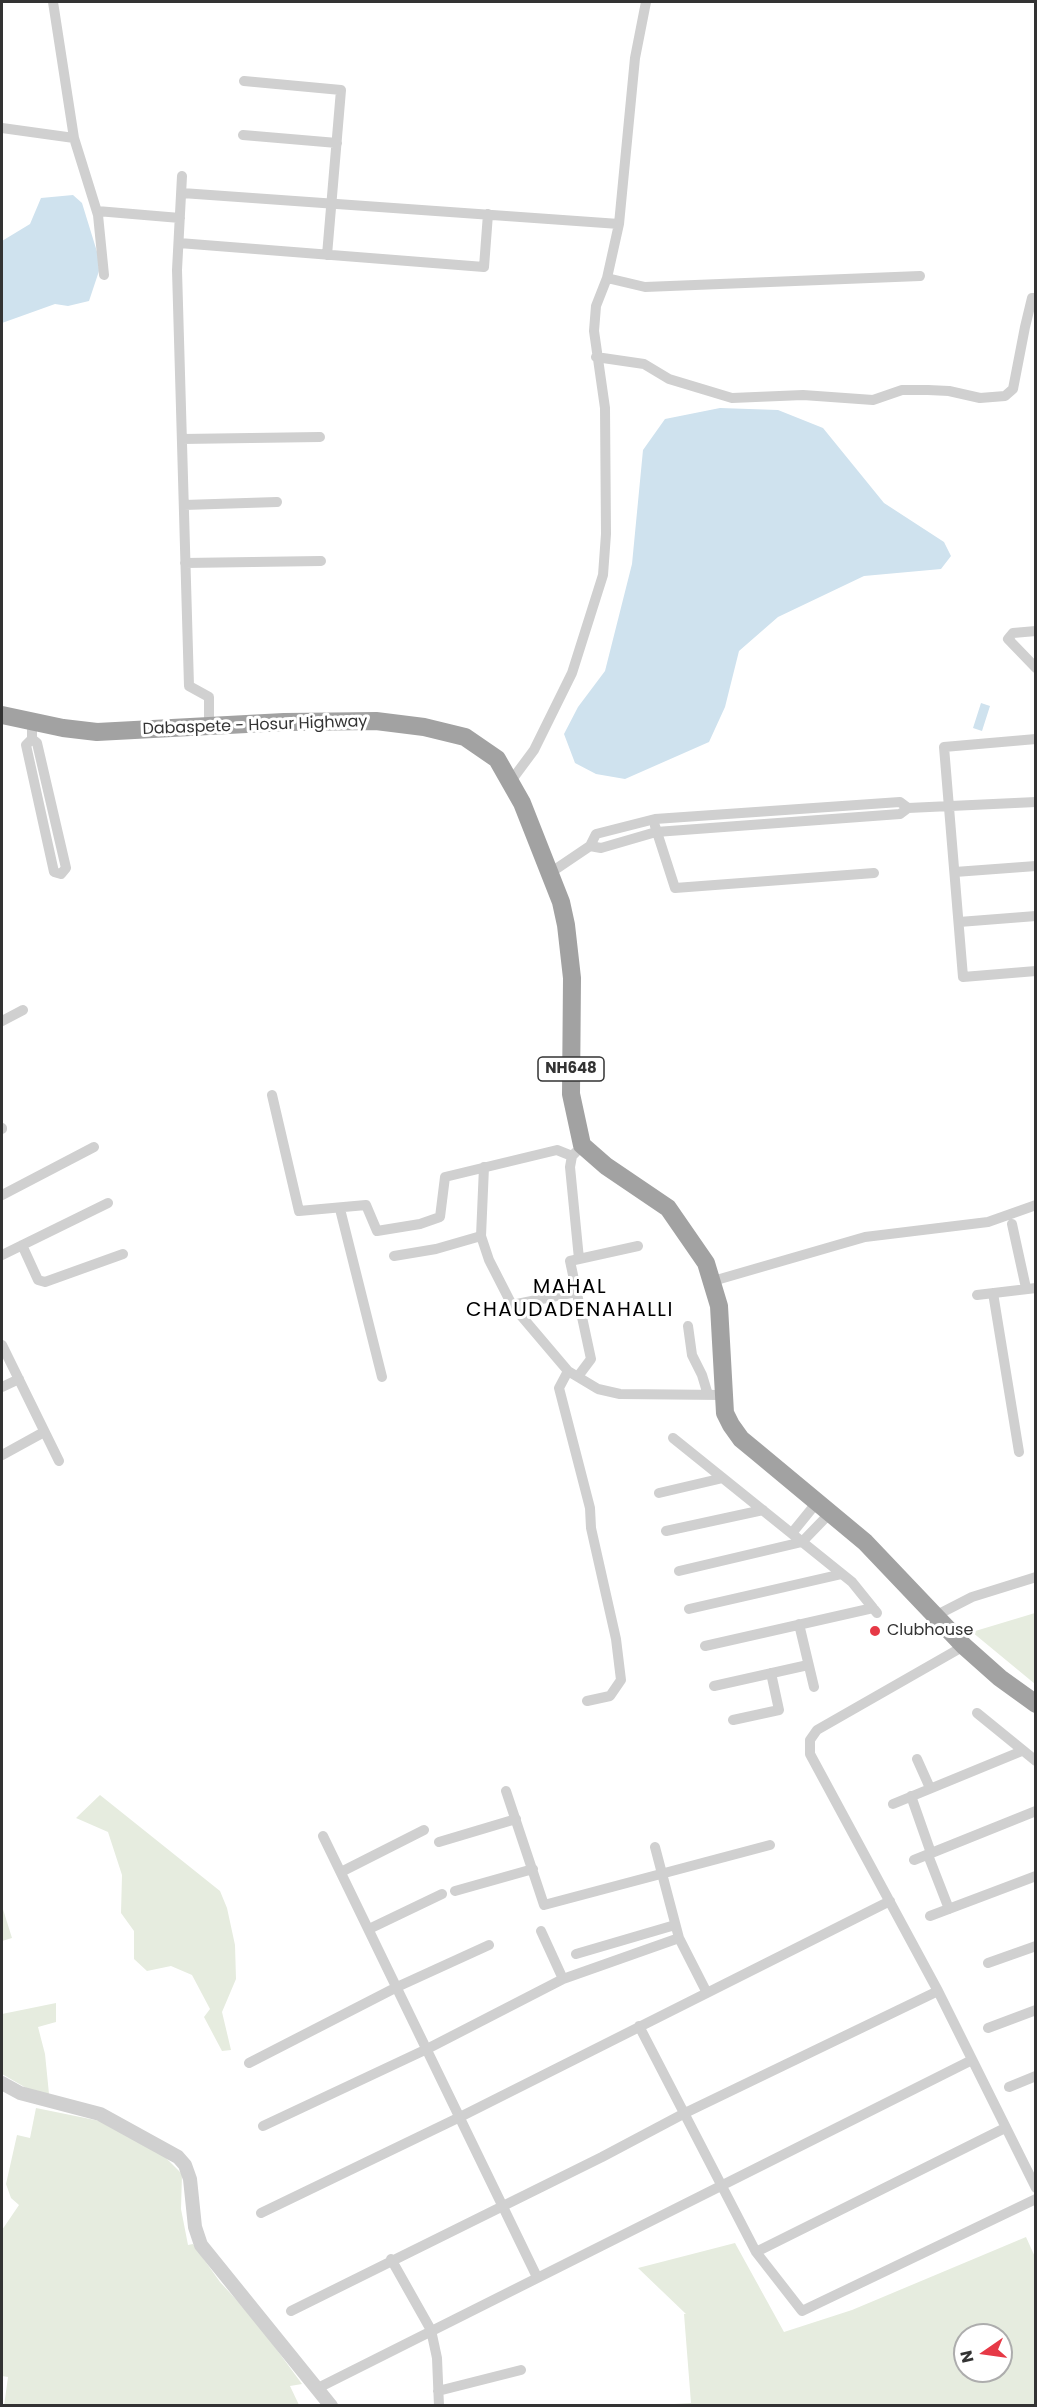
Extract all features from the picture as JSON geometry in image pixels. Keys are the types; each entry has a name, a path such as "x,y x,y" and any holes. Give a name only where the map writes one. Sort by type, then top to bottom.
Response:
{"highway":[{"name":"Dabaspete - Hosur Highway","path":"2,715 32,731 97,732 334,720 376,721 424,727 465,737 482,746 497,759 511,782 561,902 570,952 571,1094 577,1151"},
{"path":"577,1151 606,1166 668,1208 706,1263 719,1306 716,1395 741,1439 865,1542 964,1646 1000,1678 1035,1704"}],"street":[{"path":"53,2 74,138 97,211 104,275"},
{"path":"511,782 534,750 572,673 603,575 606,534 605,408 594,331 596,306 607,278 619,224 635,58 646,2"},
{"path":"243,81 341,90 327,255"},
{"path":"2,128 74,138"},
{"path":"243,135 336,143"},
{"path":"182,176 177,270 189,686 209,697 209,727"},
{"path":"182,193 619,224"},
{"path":"97,211 180,218"},
{"path":"179,243 484,267 488,214"},
{"path":"607,278 645,287 920,276"},
{"path":"596,357 644,364 669,379 732,398 803,395 873,400 902,390 949,391 980,398 1005,396 1013,389 1032,298 1035,298"},
{"path":"182,440 320,436"},
{"path":"184,505 277,502"},
{"path":"185,563 321,561"},
{"path":"1035,631 1013,633 1008,639 1035,668"},
{"path":"32,731 38,743 66,868 61,874 54,872 26,745 32,731"},
{"path":"1035,739 944,747 963,976 1035,971"},
{"path":"550,873 590,846 596,834 655,819 900,802 908,808"},
{"path":"590,846 601,848 656,832 900,814 908,808 1035,802"},
{"path":"655,819 656,832 675,888 874,873"},
{"path":"955,872 1035,866"},
{"path":"959,922 1035,915"},
{"path":"2,1021 23,1010"},
{"path":"272,1095 299,1211 366,1205 376,1231 420,1224 440,1217 446,1177 557,1150 577,1151 570,1167 579,1258"},
{"path":"2,1195 94,1147"},
{"path":"484,1167 482,1236 489,1260 512,1305 574,1373 598,1389 621,1394 716,1395"},
{"path":"2,1255 108,1203"},
{"path":"713,1281 865,1237 988,1222 1035,1205"},
{"path":"340,1209 382,1377"},
{"path":"977,1295 1031,1288 1012,1224"},
{"path":"394,1256 436,1249 482,1236"},
{"path":"22,1245 38,1280 45,1282 123,1254"},
{"path":"587,1701 610,1696 621,1680 616,1639 591,1528 590,1508 559,1388 591,1359 570,1261 638,1246"},
{"path":"512,1305 576,1292"},
{"path":"993,1293 1019,1452"},
{"path":"688,1326 692,1355 716,1395"},
{"path":"2,1345 59,1461"},
{"path":"2,1388 18,1379"},
{"path":"2,1455 44,1432"},
{"path":"673,1438 842,1574 875,1610 799,1624 705,1646"},
{"path":"659,1493 723,1478"},
{"path":"792,1533 825,1507"},
{"path":"679,1571 802,1542 825,1507"},
{"path":"666,1531 763,1510"},
{"path":"688,1609 842,1574"},
{"path":"935,1616 972,1597 1035,1577"},
{"path":"799,1624 814,1687"},
{"path":"964,1646 817,1730 810,1740 810,1754 938,1991 1005,2128 1031,2168 1035,2188"},
{"path":"714,1686 808,1665"},
{"path":"733,1720 779,1710 771,1673"},
{"path":"977,1713 1028,1751 1035,1761"},
{"path":"893,1804 1028,1751"},
{"path":"916,1759 930,1788"},
{"path":"506,1791 544,1905 770,1845"},
{"path":"910,1796 949,1909"},
{"path":"914,1860 1035,1811"},
{"path":"439,1842 516,1819"},
{"path":"341,1872 424,1830"},
{"path":"323,1836 537,2277"},
{"path":"655,1847 679,1938 706,1991"},
{"path":"455,1892 533,1869"},
{"path":"930,1916 1035,1876"},
{"path":"369,1929 442,1894"},
{"path":"261,2213 460,2117 706,1991 890,1901"},
{"path":"576,1954 675,1925"},
{"path":"542,1931 563,1979"},
{"path":"263,2126 427,2049 563,1979 679,1938"},
{"path":"249,2063 397,1988 489,1945"},
{"path":"988,1963 1035,1946"},
{"path":"291,2311 391,2259 602,2157 685,2113 938,1991"},
{"path":"988,2028 1035,2010"},
{"path":"639,2026 756,2252 802,2311 1035,2199"},
{"path":"318,2388 972,2060"},
{"path":"1009,2087 1035,2076"},
{"path":"2,2083 20,2093 100,2114 178,2157 185,2165 189,2179 195,2227 201,2245 331,2406"},
{"path":"756,2252 1005,2128"},
{"path":"391,2259 431,2330 437,2358 439,2406"},
{"path":"438,2391 520,2370"}],"shaded area":[{"path":"1036,1613 1035,1684 972,1632"},
{"path":"100,1795 220,1891 227,1908 235,1945 236,1979 222,2012 231,2050 222,2051 204,2017 210,2009 192,1975 171,1966 147,1971 134,1959 134,1931 121,1913 122,1875 108,1832 76,1818"},
{"path":"2,1906 12,1938 2,1941"},
{"path":"56,2003 56,2022 38,2027 45,2054 49,2094 28,2089 2,2074 2,2014"},
{"path":"36,2108 100,2121 164,2156 182,2174 181,2209 188,2245 193,2244 220,2282 255,2320 302,2384 290,2386 299,2405 4,2406 8,2377 2,2376 2,2230 19,2205 11,2198 6,2184 17,2135 30,2138"},
{"path":"1026,2237 1035,2257 1035,2405 657,2405 691,2403 684,2314 686,2314 638,2268 735,2243 784,2332 852,2310"}],"water":[{"path":"73,195 82,203 98,255 99,271 89,301 68,306 55,304 2,323 2,241 30,224 41,198"},
{"path":"720,408 778,410 823,428 884,503 944,542 951,556 941,569 864,576 778,617 739,651 725,707 709,742 625,779 596,774 575,763 564,734 578,707 605,671 632,564 643,450 665,419"},
{"path":"981,703 990,706 982,731 973,728"}],"place":[{"name":"Clubhouse","path":"875,1631"}],"district":[{"name":"MAHAL CHAUDADENAHALLI","path":"570,1300"}]}
